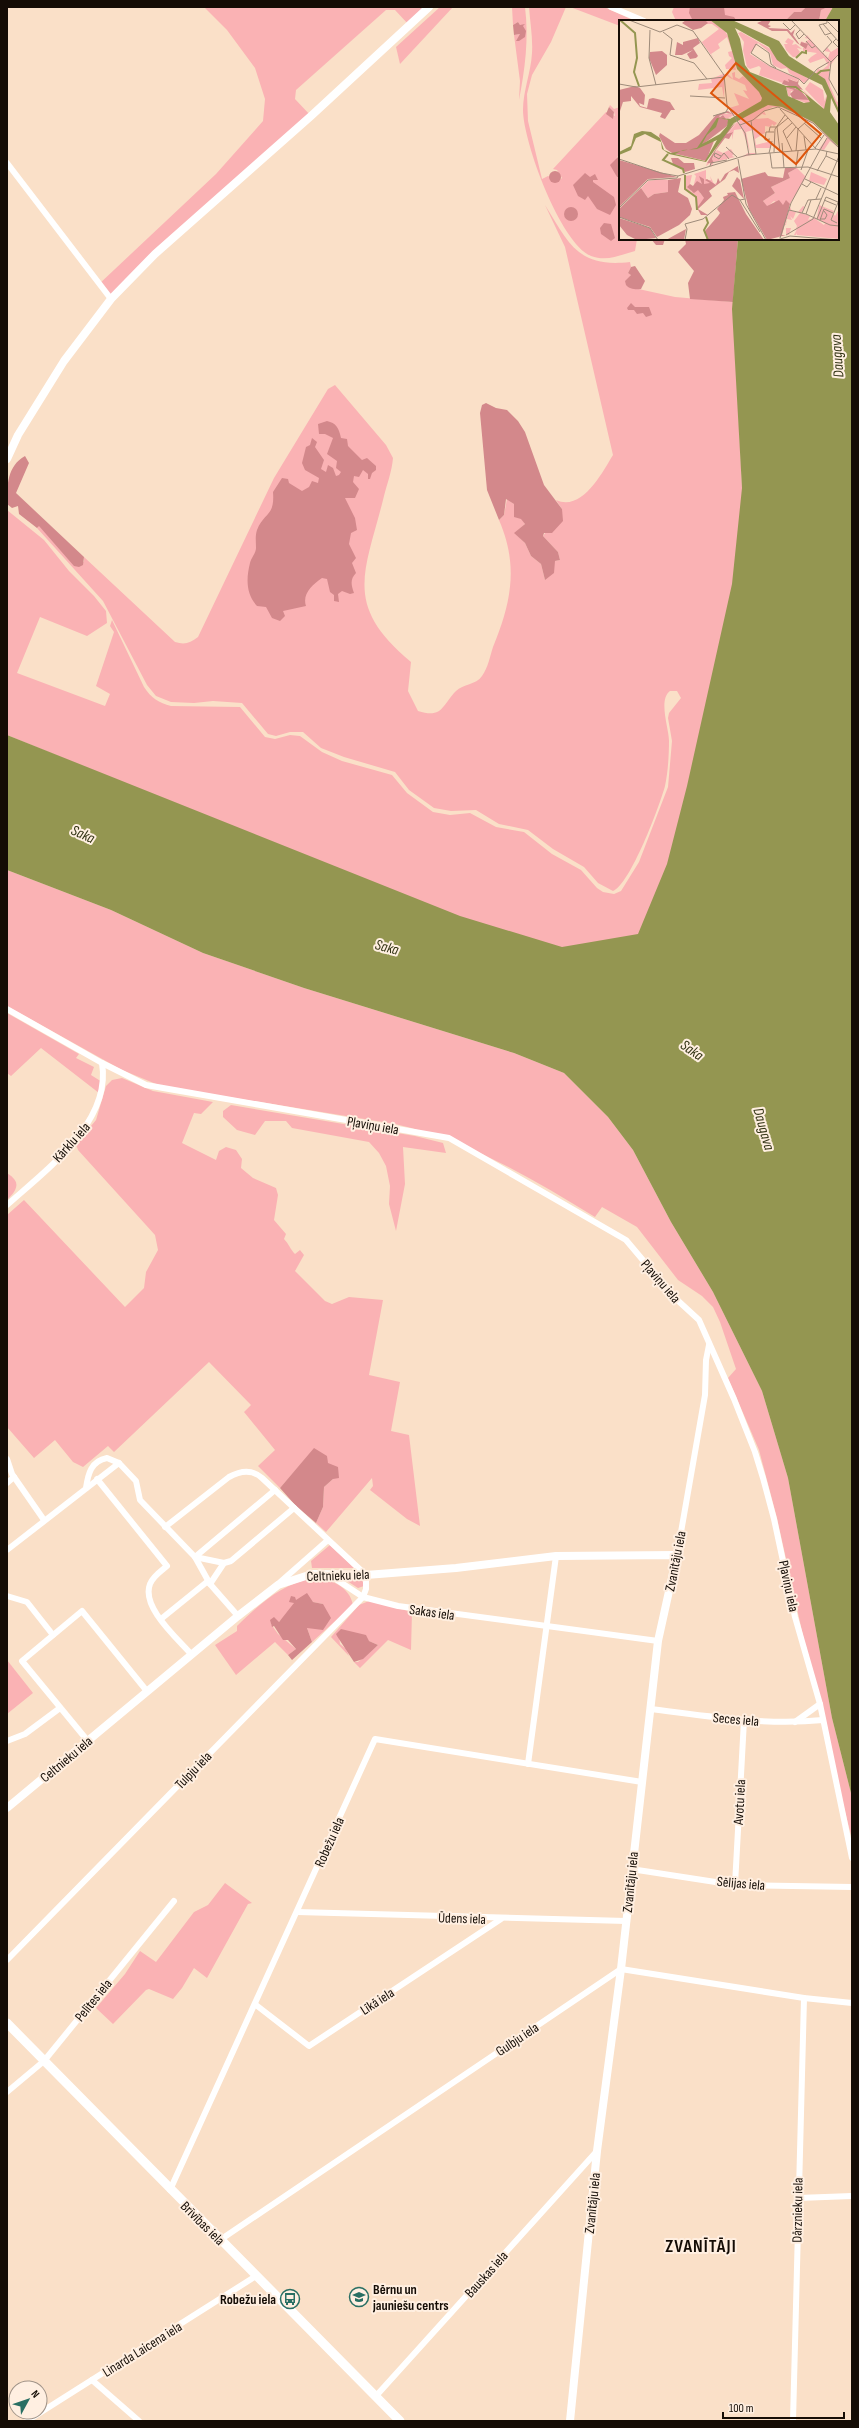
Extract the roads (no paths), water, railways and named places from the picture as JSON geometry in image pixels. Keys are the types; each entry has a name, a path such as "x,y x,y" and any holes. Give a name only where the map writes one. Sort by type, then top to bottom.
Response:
{"main road":[{"name":"Brīvības iela","path":"7,2023 170,2190 400,2421"}],"street":[{"path":"7,459 18,435 64,361 111,299 155,254 311,116 428,7"},
{"path":"611,7 642,20"},
{"path":"7,163 111,299"},
{"name":"Pļaviņu iela","path":"7,1009 102,1063 146,1085 449,1138 593,1219 626,1240 674,1297 699,1320 755,1452 774,1519 795,1617 820,1704 822,1720 852,1858"},
{"name":"Kārklu iela","path":"7,1205 68,1147 90,1121 102,1093 104,1074 102,1063"},
{"name":"Zvanītāju iela","path":"570,2421 597,2151 621,1969 658,1641 677,1555 705,1395 706,1360 709,1346"},
{"path":"86,1488 88,1472 98,1462 107,1458 119,1463 136,1481 140,1500 194,1557 209,1582 238,1616"},
{"path":"7,1459 14,1477 44,1520"},
{"path":"7,1550 119,1463"},
{"path":"165,1527 236,1473 246,1472 257,1474 366,1575 366,1588 363,1597"},
{"path":"7,1483 14,1477"},
{"path":"97,1479 167,1566 154,1578 149,1588 151,1605 191,1654"},
{"path":"194,1557 275,1490"},
{"path":"194,1557 224,1563 231,1561 294,1508"},
{"path":"272,1589 328,1540"},
{"name":"Celtnieku iela","path":"7,1808 146,1690 272,1589 298,1577 327,1573 366,1575 456,1568 556,1556 677,1555"},
{"path":"528,1764 556,1556"},
{"path":"161,1619 209,1582 224,1563"},
{"name":"Sakas iela","path":"327,1573 363,1597 432,1612 658,1641"},
{"path":"7,1596 27,1602 53,1635"},
{"name":"Tulpju iela","path":"7,1960 363,1597"},
{"path":"87,1740 22,1661 82,1611 146,1690"},
{"path":"794,1723 820,1704"},
{"path":"7,1741 22,1736 60,1708"},
{"name":"Seces iela","path":"650,1709 744,1720 794,1723 822,1720"},
{"name":"Avotu iela","path":"735,1884 744,1720"},
{"name":"Robežu iela","path":"170,2190 256,2005 375,1739 642,1782"},
{"name":"Sēlijas iela","path":"632,1869 735,1884 852,1888"},
{"name":"Pelītes iela","path":"7,2092 44,2061 174,1900"},
{"name":"Ūdens iela","path":"297,1912 501,1919 626,1921"},
{"name":"Līkā iela","path":"256,2005 309,2046 501,1919"},
{"path":"621,1969 804,1998 852,2003"},
{"name":"Gulbju iela","path":"220,2240 621,1969"},
{"name":"Dārznieku iela","path":"793,2421 804,1998"},
{"name":"Bauskas iela","path":"376,2396 597,2151"},
{"path":"798,2198 852,2196"},
{"name":"Linarda Laicena iela","path":"27,2421 256,2276"},
{"path":"92,2380 139,2421"}],"water":[{"path":"833,7 852,7 852,1797 832,1718 788,1478 762,1391 713,1292 671,1222 633,1150 608,1117 564,1073 514,1053 304,988 203,953 111,910 7,870 7,735 460,916 562,947 638,934 667,864 687,786 732,584 742,488 732,309 738,240 839,240 839,20 826,20"}],"place":[{"name":"Bērnu un jauniešu centrs","path":"359,2297"},
{"name":"Robežu iela","path":"290,2299"}],"district":[{"name":"ZVANĪTĀJI","path":"701,2246"}],"water label":[{"name":"Daugava","path":"837,356"},
{"name":"Saka","path":"83,834"},
{"name":"Saka","path":"387,947"},
{"name":"Saka","path":"692,1050"},
{"name":"Daugava","path":"764,1129"}]}
